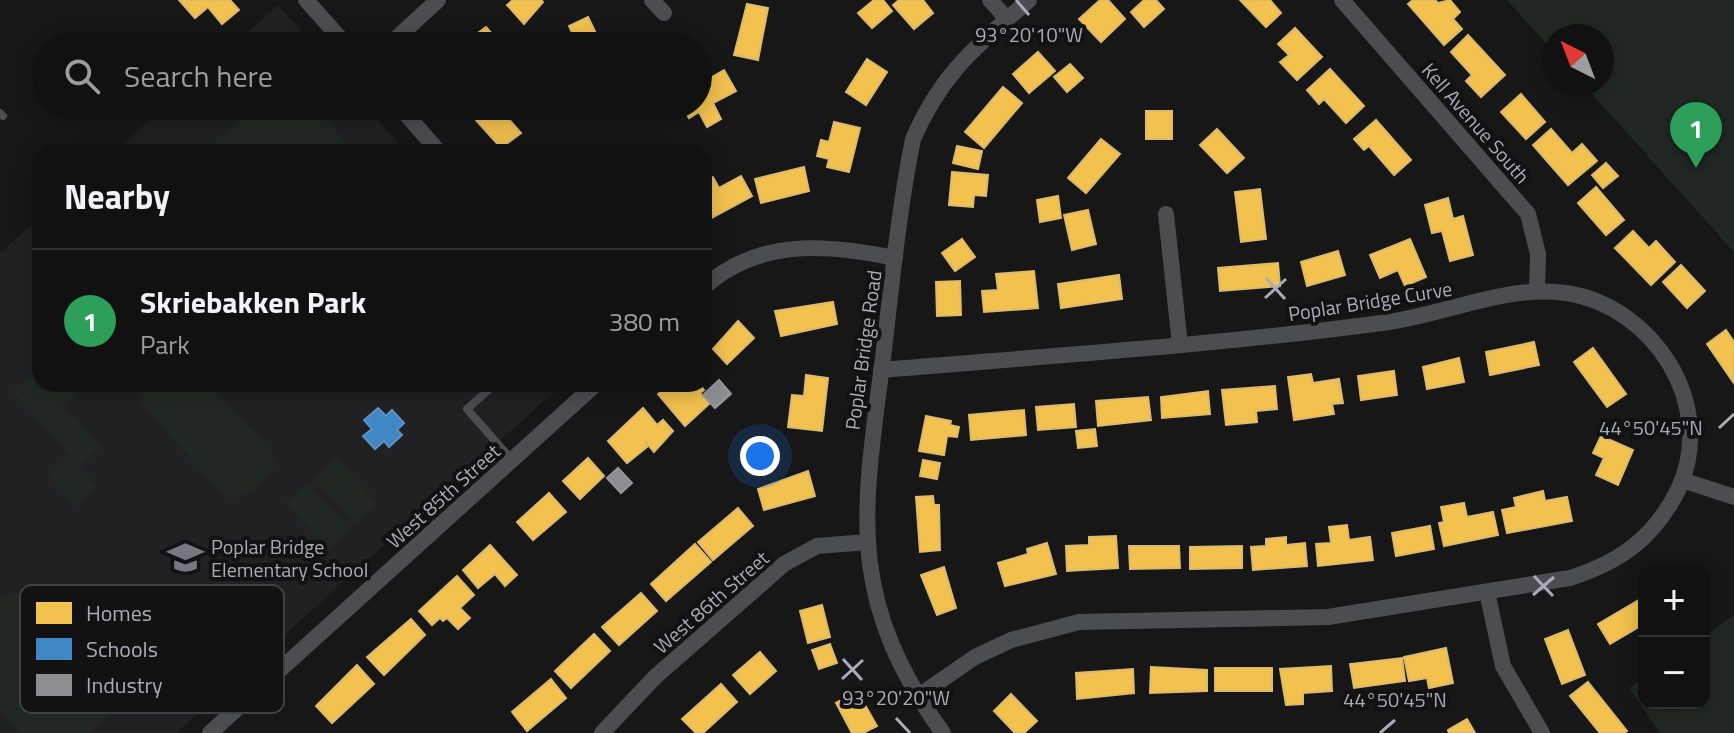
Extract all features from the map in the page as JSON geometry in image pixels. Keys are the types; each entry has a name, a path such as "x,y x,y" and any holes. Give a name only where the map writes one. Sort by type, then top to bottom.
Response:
{"street":[{"path":"306,0 335,32"},
{"path":"403,32 438,0"},
{"path":"652,0 664,13"},
{"path":"990,0 1007,19"},
{"name":"Poplar Bridge Road","path":"943,733 917,697 879,615 866,508 870,445 913,139 928,105 949,73 1029,0"},
{"name":"Kell Avenue South","path":"1342,0 1528,214 1538,254 1537,290"},
{"path":"411,120 432,144"},
{"path":"1166,214 1180,345"},
{"path":"712,281 737,262 788,247 895,258"},
{"name":"Poplar Bridge Curve","path":"881,370 1180,345 1387,323 1537,290 1569,294 1601,303 1630,319 1655,342 1674,370 1685,401 1690,434 1682,480 1655,528 1630,552 1602,568 1570,578 1328,617 1079,622 1011,640 975,657 917,697"},
{"name":"West 85th Street","path":"284,666 587,392"},
{"path":"1682,480 1734,497"},
{"name":"West 86th Street","path":"602,733 655,677 784,564 817,546 868,542"},
{"path":"1487,592 1503,666 1542,733"},
{"name":"West 85th Street","path":"210,733 232,713"}],"lane":[{"path":"486,392 467,409 512,460"}],"shaded area":[{"path":"1507,0 1734,0 1734,252 1594,96 1614,96 1614,24 1542,24 1542,39"},
{"path":"278,5 302,32 248,32"},
{"path":"150,120 378,120 399,144 123,144"},
{"path":"240,120 327,120 346,144 210,144"},
{"name":"Poplar Bridge Elementary School","path":"32,224 32,392 554,392 284,636 284,585 20,585 20,713 198,713 176,733 0,733 0,253"},
{"path":"32,373 32,392 81,392 65,406 101,447 79,466 97,487 75,506 49,475 70,455 12,391"},
{"path":"140,392 217,392 276,460 264,480 251,490 230,498 220,491 141,403"},
{"path":"336,458 378,504 356,524 314,478"},
{"path":"308,484 350,530 328,549 286,503"},
{"path":"20,593 20,713 112,713 89,733 20,733 0,710 0,596"},
{"path":"1734,615 1734,733 1660,733 1643,709 1710,709 1710,632"},
{"path":"1638,681 1638,701 1629,688"}],"building: Homes":[{"path":"179,0 230,0 239,10 222,24 208,7 195,18"},
{"path":"513,0 543,2 524,24 507,5"},
{"path":"874,0 883,0 892,11 872,28 858,13"},
{"path":"899,0 923,0 933,13 914,29 893,5"},
{"path":"1100,0 1108,0 1125,19 1101,42 1079,19"},
{"path":"1144,0 1156,0 1164,9 1144,27 1131,12"},
{"path":"1240,0 1270,0 1281,13 1266,27"},
{"path":"1413,0 1435,0 1438,3 1450,0 1460,12 1453,19 1462,29 1444,45 1408,4"},
{"path":"747,4 768,8 758,60 734,55"},
{"path":"588,17 595,32 572,32 569,26"},
{"path":"1295,28 1322,57 1297,80 1280,62 1289,55 1278,44"},
{"path":"1468,35 1505,75 1481,97 1466,81 1472,75 1451,52"},
{"path":"1038,52 1055,71 1029,93 1013,74"},
{"path":"867,59 887,72 866,105 846,92"},
{"path":"1070,64 1083,78 1067,92 1054,77"},
{"path":"1330,69 1364,106 1346,123 1324,99 1319,104 1307,90"},
{"path":"724,70 736,91 713,103 721,119 707,127 703,120 712,120 712,77"},
{"path":"1003,87 1022,103 984,148 965,132"},
{"path":"1521,94 1545,122 1526,139 1501,112"},
{"path":"1146,111 1172,111 1172,139 1146,139"},
{"path":"476,120 509,120 521,133 506,144 497,144"},
{"path":"1376,120 1411,160 1394,175 1369,146 1364,150 1354,139"},
{"path":"834,122 860,128 849,172 827,167 829,159 817,156 821,140 829,142"},
{"path":"1217,129 1244,158 1227,173 1200,145"},
{"path":"1551,129 1572,153 1582,144 1597,161 1568,185 1533,145"},
{"path":"1101,139 1120,154 1086,193 1068,178"},
{"path":"957,146 982,151 978,169 953,163"},
{"path":"1606,163 1618,176 1603,188 1592,175"},
{"path":"804,167 809,191 761,203 755,179"},
{"path":"952,172 988,175 986,196 974,195 973,207 949,205"},
{"path":"741,176 752,196 712,218 712,178 719,188"},
{"path":"1596,187 1624,220 1606,235 1578,203"},
{"path":"1260,189 1266,239 1241,242 1235,192"},
{"path":"1058,196 1061,218 1040,222 1037,200"},
{"path":"1448,198 1453,219 1463,216 1473,255 1450,261 1442,231 1432,233 1425,205"},
{"path":"1088,210 1096,244 1072,250 1064,215"},
{"path":"1633,231 1649,248 1656,241 1675,262 1651,285 1615,248"},
{"path":"962,239 975,257 955,271 942,253"},
{"path":"1410,239 1426,277 1405,286 1398,270 1380,278 1370,255"},
{"path":"1338,251 1345,275 1307,286 1301,262"},
{"path":"1278,263 1280,286 1220,291 1218,268"},
{"path":"1681,265 1705,291 1687,308 1663,282"},
{"path":"1034,271 1038,308 984,312 982,291 998,290 996,274"},
{"path":"1119,275 1122,299 1061,308 1058,284"},
{"path":"960,281 961,315 937,316 936,282"},
{"path":"833,302 837,324 781,336 775,311"},
{"path":"738,321 754,338 727,364 713,349"},
{"path":"1726,330 1734,342 1733,382 1707,344"},
{"path":"1534,342 1539,365 1490,375 1486,352"},
{"path":"1593,348 1626,394 1607,407 1574,362"},
{"path":"1459,358 1464,382 1427,389 1423,367"},
{"path":"1394,371 1397,395 1361,400 1358,376"},
{"path":"1311,374 1313,383 1339,379 1343,403 1332,404 1334,414 1294,420 1288,377"},
{"path":"806,375 828,378 822,431 788,427 792,395 804,396"},
{"path":"1275,386 1277,409 1256,411 1257,422 1226,425 1222,390"},
{"path":"1208,391 1210,414 1162,418 1161,397"},
{"path":"701,392 709,404 685,426 658,394"},
{"path":"1148,397 1151,420 1098,426 1096,401"},
{"path":"1074,404 1076,427 1038,430 1036,407"},
{"path":"643,408 657,425 663,420 673,431 654,452 644,440 647,447 627,463 608,441"},
{"path":"1024,410 1026,435 971,440 969,415"},
{"path":"926,416 951,421 950,425 959,427 957,437 947,436 944,455 919,451"},
{"path":"1095,429 1097,446 1078,448 1076,431"},
{"path":"1601,436 1633,450 1618,485 1596,475 1604,458 1593,453"},
{"path":"588,458 604,476 580,499 563,481"},
{"path":"923,460 940,463 937,479 920,476"},
{"path":"808,471 815,496 764,510 758,489"},
{"path":"1543,491 1545,501 1567,497 1572,521 1507,533 1502,510 1516,507 1514,498"},
{"path":"549,493 566,512 533,540 517,522"},
{"path":"933,496 934,505 939,505 940,550 920,552 916,497"},
{"path":"1464,503 1467,517 1493,512 1498,535 1444,546 1439,523 1444,522 1441,507"},
{"path":"738,508 753,526 713,560 698,542"},
{"path":"1347,525 1349,540 1370,537 1373,560 1318,566 1316,544 1331,543 1329,527"},
{"path":"1430,526 1434,549 1396,556 1392,533"},
{"path":"1116,536 1118,568 1067,571 1066,546 1089,545 1089,537"},
{"path":"1286,537 1286,545 1305,543 1307,566 1253,570 1251,547 1266,546 1266,539"},
{"path":"1047,543 1056,574 1005,586 998,563 1028,554 1027,549"},
{"path":"695,544 711,562 666,601 651,584"},
{"path":"490,545 517,575 505,586 495,574 478,588 463,570"},
{"path":"1129,546 1179,546 1180,568 1130,569"},
{"path":"1242,546 1242,568 1190,569 1190,547"},
{"path":"944,567 956,608 937,615 921,575"},
{"path":"457,576 474,595 460,608 470,618 458,629 447,618 443,621 440,618 432,625 419,611"},
{"path":"641,593 657,611 619,645 602,627"},
{"path":"1638,601 1638,628 1610,644 1598,624"},
{"path":"822,605 830,637 808,643 800,611"},
{"path":"411,619 425,635 384,675 367,657"},
{"path":"1568,630 1585,675 1562,684 1545,639"},
{"path":"594,634 610,651 571,688 555,671"},
{"path":"830,644 837,663 819,669 812,650"},
{"path":"1446,648 1453,683 1429,688 1427,678 1409,681 1404,657"},
{"path":"760,652 776,671 750,694 733,675"},
{"path":"1402,658 1405,681 1354,688 1350,664"},
{"path":"357,665 374,684 332,723 316,706"},
{"path":"1331,666 1332,691 1303,693 1303,704 1286,705 1280,669"},
{"path":"1151,667 1207,670 1207,691 1150,693"},
{"path":"1215,668 1272,668 1272,691 1215,691"},
{"path":"1133,669 1134,693 1077,699 1076,673"},
{"path":"551,679 566,698 527,731 512,712"},
{"path":"1588,682 1627,731 1600,733 1570,696"},
{"path":"721,684 737,702 703,733 696,733 682,719"},
{"path":"857,691 877,726 863,733 852,733 836,703"},
{"path":"1011,694 1037,721 1024,733 1015,733 994,711"},
{"path":"1467,719 1475,733 1449,733 1448,730"}],"building: Schools":[{"path":"378,408 386,416 392,410 404,423 397,430 402,435 389,447 384,441 375,449 363,436 372,429 364,420"}],"building: Industry":[{"path":"719,380 731,394 715,408 703,395 712,392 712,387"},
{"path":"618,468 632,483 621,493 607,478"}],"place":[{"name":"Skriebakken Park","path":"1696,168"},
{"name":"Poplar Bridge Elementary School","path":"185,558"}]}
